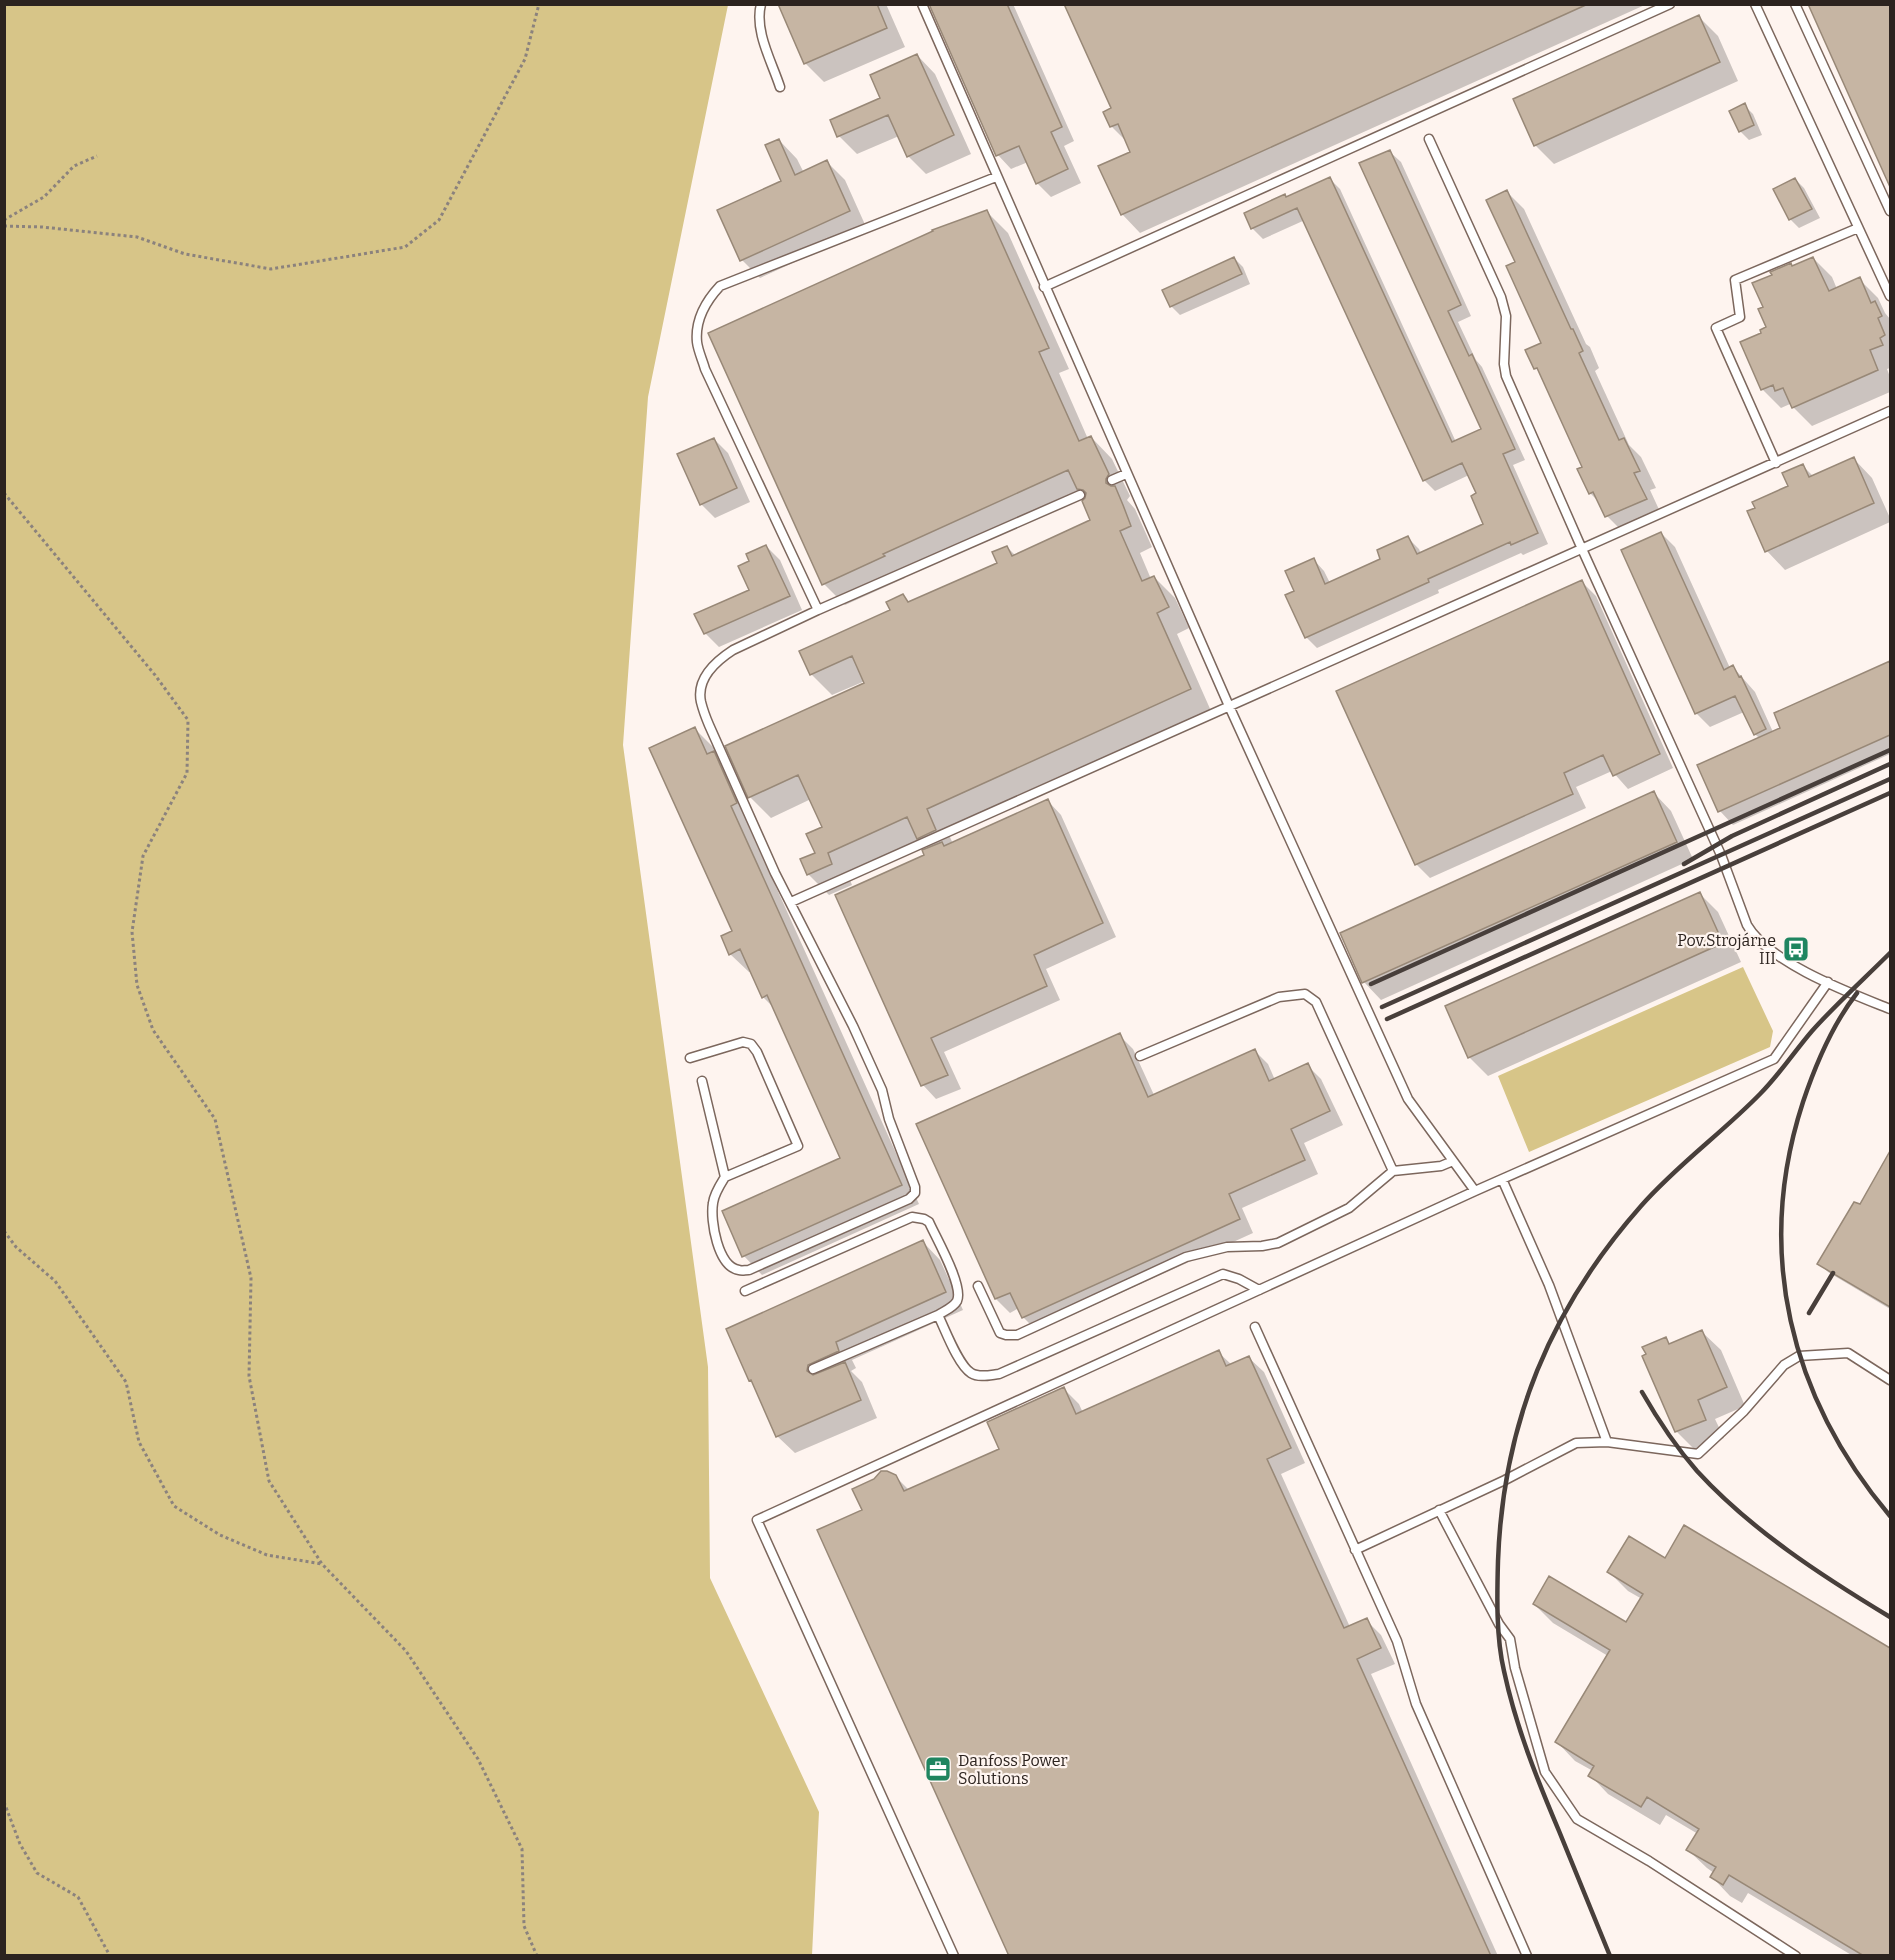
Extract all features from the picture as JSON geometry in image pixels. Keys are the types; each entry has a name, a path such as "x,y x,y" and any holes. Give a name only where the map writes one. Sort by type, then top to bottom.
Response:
{"lane":[{"path":"761,4 760,28 780,87"},
{"path":"922,4 1126,474 1408,1099 1475,1191"},
{"path":"1044,286 1670,4"},
{"path":"1755,4 1890,296"},
{"path":"1795,4 1890,211"},
{"path":"1429,139 1501,297 1506,316 1504,364 1506,376 1721,855 1747,925 1753,935 1764,945 1795,965 1890,1009"},
{"path":"818,610 705,369 697,342 702,311 710,296 720,286 996,177"},
{"path":"1776,463 1716,328 1740,318 1735,280 1858,228"},
{"path":"791,902 1890,411"},
{"path":"1112,480 1126,474"},
{"path":"702,1081 725,1177 713,1201 711,1221 718,1246 728,1264 737,1270 748,1270 909,1199 915,1193 915,1186 889,1119 882,1090 775,873 709,725 700,692 708,673 720,658 733,650 818,610 1080,495"},
{"path":"954,1956 757,1520 1475,1191 1774,1059 1828,982"},
{"path":"1140,1056 1279,997 1305,994 1316,1002 1393,1171"},
{"path":"690,1058 743,1042 751,1044 758,1052 798,1146 725,1177"},
{"path":"978,1287 1000,1333 1017,1335 1186,1257 1227,1246 1262,1246 1278,1243 1349,1208 1393,1171 1441,1166 1453,1161"},
{"path":"1502,1179 1549,1285 1607,1442"},
{"path":"745,1291 912,1218 929,1222 957,1286 958,1298 955,1305 938,1315 813,1369"},
{"path":"938,1315 963,1365 971,1373 981,1376 999,1374 1223,1274 1239,1279 1259,1290"},
{"path":"1255,1327 1397,1641 1416,1704 1527,1956"},
{"path":"1355,1550 1505,1480 1576,1443 1607,1442 1698,1454 1744,1411 1784,1365 1799,1356 1848,1353 1890,1380"},
{"path":"1439,1510 1499,1624 1510,1639 1515,1668 1545,1772 1577,1819 1649,1861 1796,1956"}],"path":[{"path":"4,226 42,226 137,237 185,254 271,269 405,247 439,220 525,59 539,4"},
{"path":"4,220 44,197 74,166 97,156"},
{"path":"4,493 155,675 188,720 187,773 143,856 132,932 136,984 153,1030 215,1119 251,1278 249,1376 269,1481 322,1564 406,1651 478,1759 522,1849 524,1926 537,1956"},
{"path":"4,1231 16,1248 54,1281 126,1382 139,1442 174,1506 220,1535 267,1555 322,1564"},
{"path":"4,1802 20,1844 37,1873 78,1897 110,1956"}],"shaded area":[{"path":"5,4 728,5 648,397 623,745 708,1367 710,1578 819,1812 812,1955 5,1955"},
{"path":"1743,967 1773,1031 1770,1047 1529,1152 1498,1076"}],"building":[{"path":"778,4 877,4 887,28 804,64"},
{"path":"929,4 1007,4 1062,127 1051,132 1068,169 1036,184 1019,146 996,156"},
{"path":"1064,4 1588,4 1121,215 1098,166 1130,152 1118,124 1110,127 1103,112 1111,108"},
{"path":"1808,4 1890,4 1890,187"},
{"path":"1699,15 1720,62 1534,146 1513,99"},
{"path":"917,54 954,135 907,157 888,115 837,137 830,120 880,98 870,75"},
{"path":"1745,103 1754,125 1739,132 1729,111"},
{"path":"779,139 795,175 827,160 850,211 740,261 717,210 781,181 765,145"},
{"path":"1390,150 1461,305 1448,311 1469,356 1472,354 1515,449 1503,454 1538,533 1511,545 1510,542 1428,579 1429,582 1305,638 1285,595 1294,591 1285,571 1314,558 1325,584 1380,559 1377,550 1408,536 1417,554 1483,524 1471,496 1476,493 1462,463 1423,481 1297,208 1251,229 1244,213 1330,177 1452,442 1481,429 1359,163"},
{"path":"1795,178 1812,209 1789,220 1773,189"},
{"path":"1507,190 1583,351 1579,353 1619,440 1624,438 1640,471 1634,473 1647,499 1605,517 1593,492 1589,494 1577,469 1582,467 1537,368 1534,369 1525,350 1541,343 1506,266 1515,262 1486,200"},
{"path":"987,210 1049,348 1039,352 1079,441 1091,436 1109,474 1106,483 1115,486 1123,505 1131,526 1120,531 1142,581 1154,576 1169,607 1157,613 1191,689 927,809 936,830 917,839 907,817 828,853 832,864 807,875 800,859 815,853 806,834 822,827 798,775 748,798 725,746 864,683 852,656 810,675 799,651 890,610 886,602 903,594 908,602 997,563 992,552 1007,546 1012,556 1090,520 1082,501 1086,493 1077,489 1068,470 883,554 885,556 822,585 708,333 932,230"},
{"path":"1234,257 1242,274 1170,307 1162,290"},
{"path":"1813,257 1829,291 1860,277 1871,303 1875,301 1882,316 1878,318 1885,335 1880,338 1883,345 1870,350 1878,370 1792,408 1783,388 1775,391 1773,385 1761,390 1740,342 1761,333 1760,330 1766,327 1758,309 1763,307 1752,283 1772,275 1770,272 1791,263 1792,266"},
{"path":"714,438 737,488 700,505 677,454"},
{"path":"1854,457 1874,503 1765,552 1747,511 1755,508 1752,502 1788,486 1782,473 1803,464 1809,477"},
{"path":"1661,532 1724,670 1733,665 1739,677 1741,676 1766,729 1754,735 1735,696 1695,714 1621,550"},
{"path":"766,545 790,596 704,634 694,614 749,590 738,566 749,561 746,554"},
{"path":"1582,580 1660,754 1613,776 1603,755 1564,773 1573,794 1415,865 1336,691"},
{"path":"1890,661 1890,735 1718,812 1697,765 1780,728 1774,713"},
{"path":"695,727 707,754 714,751 737,803 731,806 902,1185 742,1257 722,1211 840,1158 767,995 762,998 740,949 729,955 721,936 732,931 649,748"},
{"path":"1654,791 1677,842 1362,983 1340,933"},
{"path":"1048,799 1103,923 1034,955 1047,986 931,1038 948,1075 921,1086 835,895 924,855 922,850 942,842 944,846"},
{"path":"1700,892 1723,943 1468,1058 1445,1006"},
{"path":"1120,1033 1148,1097 1255,1049 1269,1081 1308,1063 1330,1111 1291,1129 1305,1160 1229,1194 1240,1219 1022,1318 1010,1293 995,1299 916,1124"},
{"path":"1890,1151 1890,1307 1817,1264 1854,1202 1860,1204"},
{"path":"923,1240 946,1292 836,1342 839,1351 808,1365 807,1371 813,1375 845,1362 861,1400 776,1437 726,1329"},
{"path":"1702,1330 1727,1387 1698,1400 1706,1420 1675,1432 1642,1356 1646,1354 1642,1347 1666,1337 1669,1344"},
{"path":"1219,1350 1226,1366 1249,1356 1291,1448 1267,1459 1344,1628 1367,1618 1381,1648 1357,1659 1491,1956 1009,1956 817,1530 862,1510 852,1489 874,1479 881,1471 896,1475 904,1491 999,1449 987,1422 1064,1387 1076,1414"},
{"path":"1684,1525 1890,1648 1890,1956 1864,1956 1729,1875 1723,1885 1710,1877 1716,1867 1686,1850 1699,1829 1647,1797 1641,1807 1588,1776 1594,1766 1555,1742 1610,1650 1533,1604 1549,1576 1626,1622 1643,1594 1607,1572 1629,1536 1665,1558"}],"railway":[{"path":"1371,984 1890,750"},
{"path":"1684,864 1732,836 1890,764"},
{"path":"1382,1007 1890,779"},
{"path":"1387,1019 1890,793"},
{"path":"1610,1956 1528,1753 1501,1658 1497,1588 1502,1510 1521,1415 1537,1370 1557,1327 1609,1245 1655,1191 1760,1094 1821,1021 1890,953"},
{"path":"1857,993 1840,1018 1826,1045 1803,1102 1789,1158 1782,1213 1783,1268 1791,1321 1806,1372 1827,1422 1856,1470 1890,1516"},
{"path":"1809,1313 1833,1273"},
{"path":"1642,1392 1689,1462 1740,1513 1788,1551 1890,1617"}],"place":[{"name":"Pov.Strojárne III","path":"1796,949"},
{"name":"Danfoss Power Solutions","path":"938,1769"}]}
